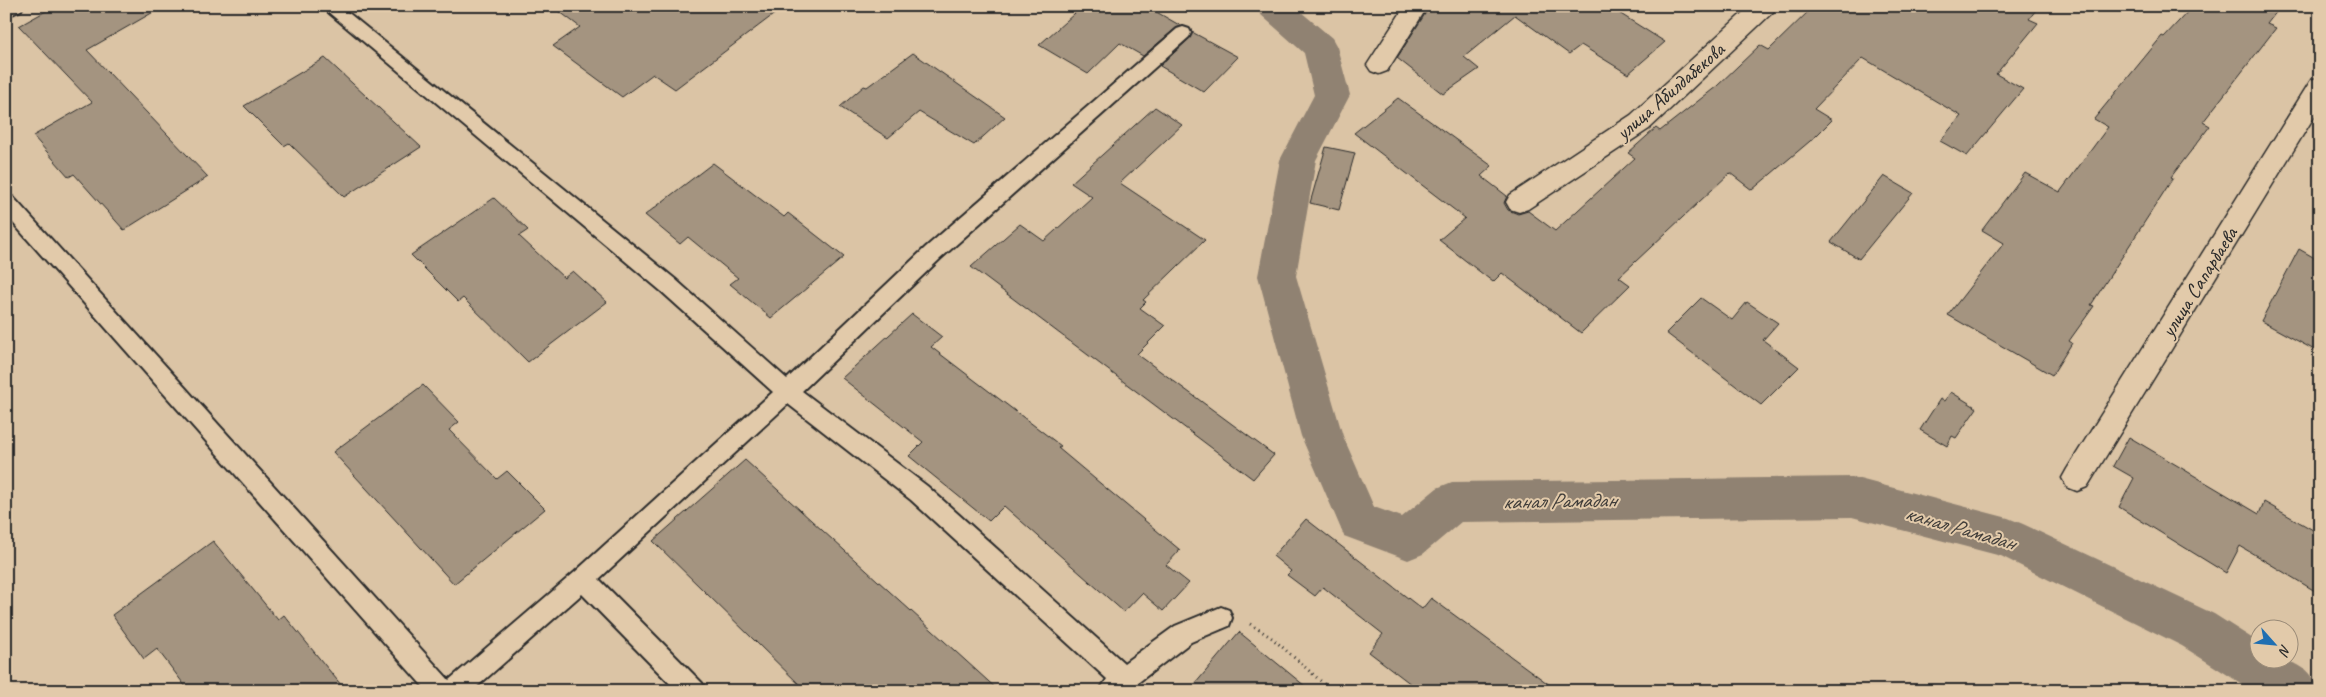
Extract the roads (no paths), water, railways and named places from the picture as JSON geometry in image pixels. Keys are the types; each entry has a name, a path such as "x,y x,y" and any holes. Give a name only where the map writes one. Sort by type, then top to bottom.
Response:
{"street":[{"path":"1379,65 1417,6"},
{"name":"улица Абилдабекова","path":"1519,202 1640,122 1765,6"},
{"name":"улица Сапарбаева","path":"2077,478 2320,86"}],"lane":[{"path":"6,11 15,6"},
{"path":"329,6 668,285 786,392 918,493 1117,684 1183,634 1222,618"},
{"path":"454,691 583,579 786,392 933,253 1183,33"},
{"path":"6,202 443,691"},
{"path":"583,579 694,691"}],"waterway":[{"name":"канал Рамадан","path":"1272,6 1320,47 1332,95 1298,160 1277,276 1322,436 1359,522 1408,540 1452,502 1852,497 2008,538 2198,630 2296,691"}]}
